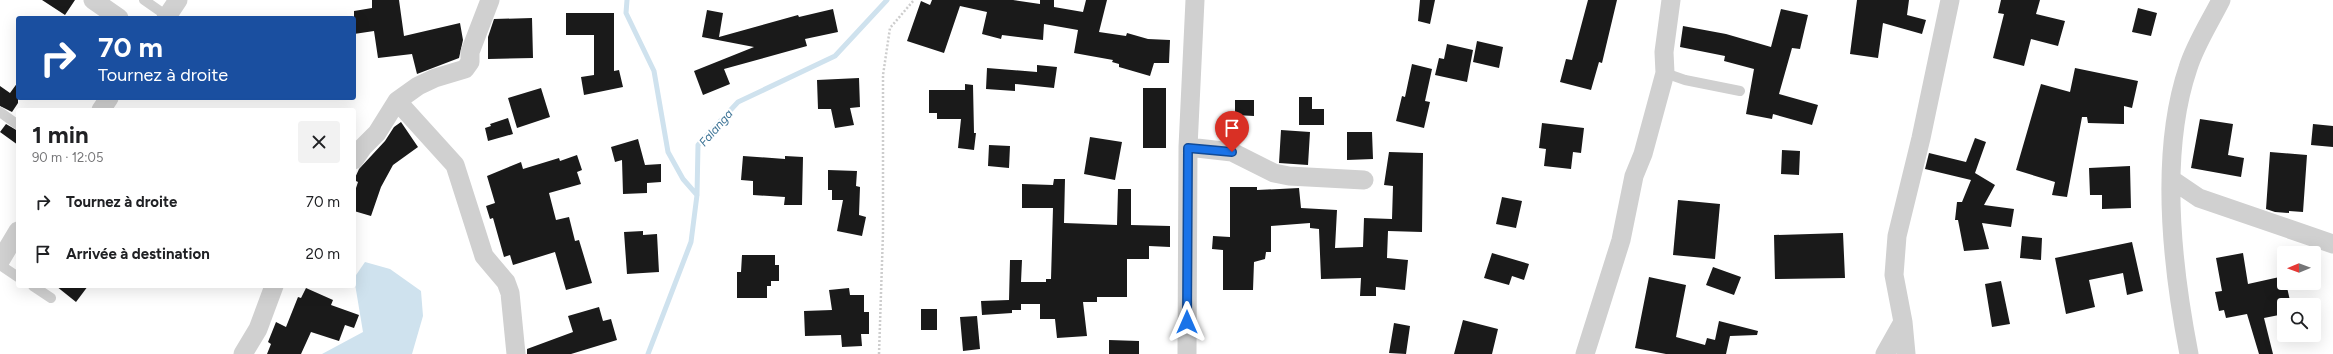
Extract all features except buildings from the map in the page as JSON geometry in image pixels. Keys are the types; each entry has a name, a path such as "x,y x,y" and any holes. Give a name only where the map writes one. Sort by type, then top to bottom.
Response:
{"street":[{"path":"93,0 116,16"},
{"path":"167,16 178,0"},
{"path":"356,157 363,147 377,133 397,101 435,78 465,69 470,62 470,52 490,0"},
{"path":"1187,354 1188,148 1195,0"},
{"path":"1585,354 1621,240 1634,176 1643,154 1664,73 1664,52 1671,0"},
{"path":"1906,354 1903,322 1894,275 1898,236 1921,138 1950,0"},
{"path":"2189,354 2178,295 2171,179 2178,104 2188,67 2221,0"},
{"path":"397,101 455,165 484,256 506,282 510,292 516,354"},
{"path":"1188,148 1232,152 1274,173 1282,175 1364,180"},
{"path":"2171,179 2199,198 2333,244"},
{"path":"0,261 16,234"},
{"path":"244,354 258,329 273,288"},
{"path":"1885,354 1903,322"}],"lane":[{"path":"144,0 165,16"},
{"path":"1664,73 1685,80 1740,91"},
{"path":"0,112 16,124"},
{"path":"0,265 16,276"},
{"path":"35,288 51,298"}],"path":[{"path":"879,354 883,233 883,75 890,28 914,0"}],"water":[{"path":"365,262 390,269 421,291 423,316 412,354 322,354 363,332 356,288 356,275"}],"waterway":[{"path":"627,0 626,13 654,71 668,152 683,179 697,195"},
{"name":"Falanga","path":"648,354 691,242 697,195 698,145 738,102 835,56 887,0"}],"route":[{"path":"1187,322 1188,148 1232,152"}]}
